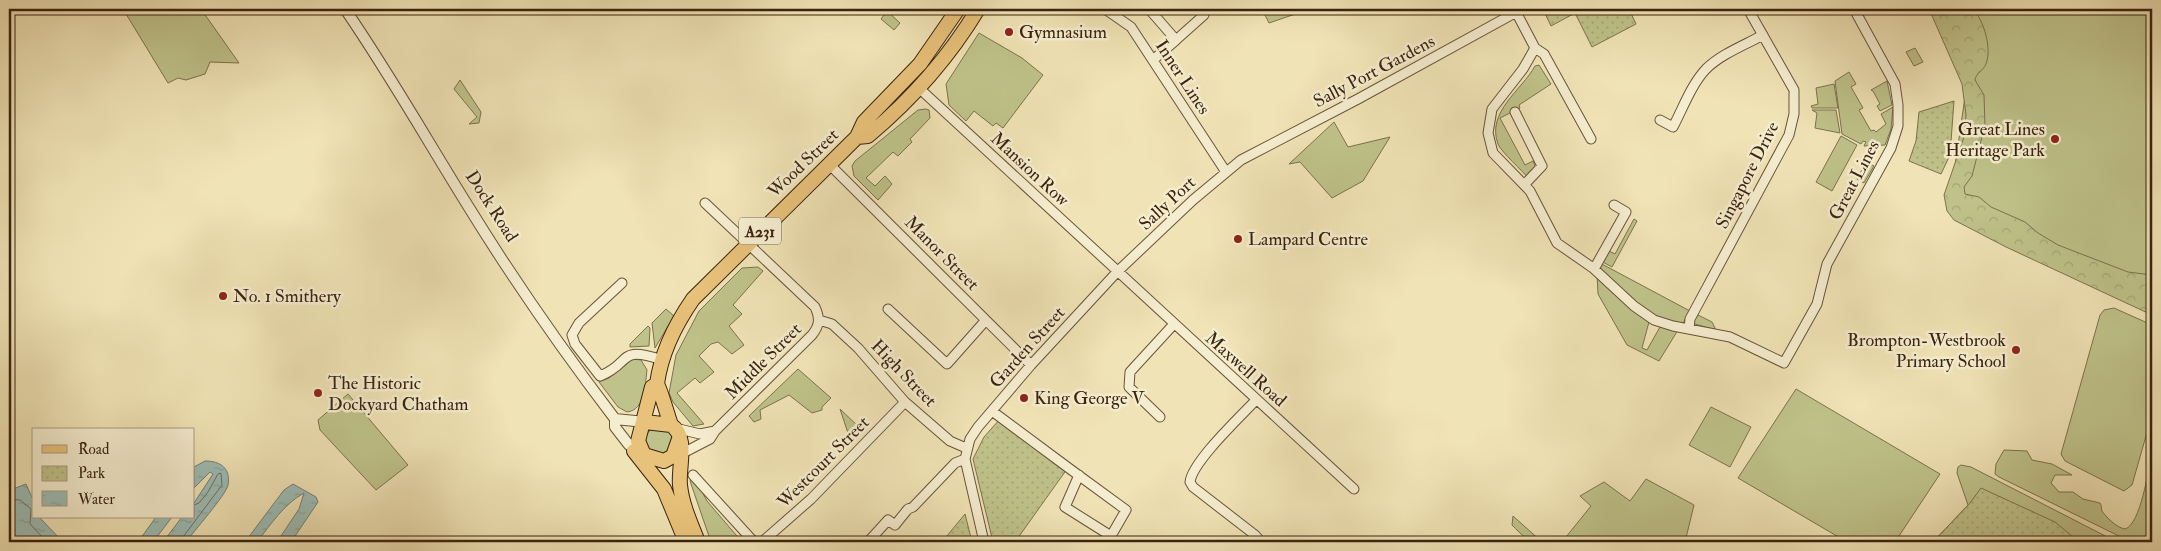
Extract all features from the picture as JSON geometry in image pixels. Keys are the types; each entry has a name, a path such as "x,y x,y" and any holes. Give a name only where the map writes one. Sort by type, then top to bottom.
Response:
{"main road":[{"name":"Wood Street","path":"645,422 652,388 657,384 662,360 674,330 693,299 857,137 864,122 908,77 945,30 958,9"},
{"name":"Wood Street","path":"857,137 868,136 920,89 960,39 978,9"},
{"path":"945,30 960,39"},
{"path":"908,77 920,89"},
{"name":"Wood Street","path":"657,384 660,388 662,402 675,431"},
{"path":"645,422 675,431 673,456 669,460 661,461 639,451 638,442 645,422"},
{"path":"675,431 681,454 680,485 698,542"},
{"name":"Dock Road","path":"639,451 646,467 652,471"},
{"name":"Dock Road","path":"639,451 672,504 686,542"}],"street":[{"name":"Dock Road","path":"346,9 388,72 468,207 560,345 615,419 615,426 639,451"},
{"name":"Inner Lines","path":"1105,9 1131,27 1226,172"},
{"path":"1149,9 1176,40"},
{"name":"Singapore Drive","path":"1689,329 1690,319 1789,135 1794,114 1794,90 1748,9"},
{"name":"Great Lines","path":"1689,329 1733,338 1784,363 1818,301 1829,262 1891,148 1896,131 1898,107 1895,84 1854,9"},
{"path":"1519,10 1535,48 1544,54 1591,139"},
{"name":"Sally Port Gardens","path":"1241,160 1358,99 1519,10"},
{"path":"1152,60 1204,15"},
{"path":"1660,120 1673,127 1705,71 1717,61 1763,35"},
{"path":"1535,48 1525,66 1492,109 1488,124 1489,143 1493,154 1532,194 1557,243 1594,269 1634,306 1654,320 1689,329"},
{"name":"Mansion Row","path":"920,89 1118,272"},
{"path":"1516,112 1542,166 1524,185"},
{"name":"Sally Port","path":"1118,272 1241,160"},
{"name":"Manor Street","path":"829,164 1031,365"},
{"path":"705,202 748,243"},
{"path":"1614,205 1635,217"},
{"path":"1594,269 1626,212"},
{"name":"Middle Street","path":"681,454 710,439 715,431 817,329 819,320 815,307 748,243"},
{"name":"Maxwell Road","path":"1118,272 1354,489"},
{"name":"Garden Street","path":"966,448 978,427 1031,365 1118,272"},
{"path":"622,283 579,323 572,339 600,376 608,373 630,354 640,353 662,360"},
{"path":"888,309 947,364 986,320"},
{"name":"High Street","path":"819,320 831,323 858,348 905,402 950,441 966,448"},
{"path":"1160,416 1128,387 1130,372 1174,324"},
{"path":"1256,400 1200,462 1192,474 1190,482 1193,487 1255,534 1262,542"},
{"name":"Westcourt Street","path":"762,542 811,499 905,402"},
{"path":"992,411 1079,475 1126,510 1111,536 1065,507 1079,475"},
{"path":"615,419 645,422"},
{"path":"675,431 698,434 715,431"},
{"path":"966,448 965,459 984,542"},
{"path":"868,542 888,520 896,525 908,509 913,508 955,463 965,459"},
{"path":"692,475 754,542"}],"green space":[{"path":"123,9 201,9 239,63 210,62 205,74 186,80 178,78 168,83"},
{"path":"1262,9 1310,9 1269,23"},
{"path":"1543,9 1629,9 1636,24 1592,47 1575,13 1551,26"},
{"path":"1929,9 1973,9 1981,20 1986,35 1988,58 1975,80 1984,95 1985,125 1972,176 1964,187 1965,194 1979,197 1991,207 2025,222 2038,233 2058,245 2128,272 2152,275 2152,315 2006,247 1954,220 1947,211 1944,195 1964,137 1966,115 1962,84"},
{"name":"Great Lines Heritage Park","path":"1942,9 2152,9 2152,299 1950,201 1971,55"},
{"path":"887,11 900,23 894,30 881,19"},
{"path":"979,33 1022,58 1043,75 1003,128 996,123 993,126 974,111 966,121 949,105 946,84"},
{"path":"1915,48 1923,62 1914,66 1906,52"},
{"path":"1539,65 1551,84 1519,105 1520,108 1500,118 1525,165 1533,161 1536,168 1529,179 1500,148 1496,132 1497,122 1507,102 1535,66"},
{"path":"1849,72 1856,84 1851,87 1863,108 1859,110 1871,131 1874,130 1876,132 1886,124 1881,114 1893,107 1891,129 1885,145 1864,146 1866,142 1863,141 1861,144 1842,134 1835,81"},
{"path":"460,80 481,112 479,123 469,124 477,117 454,89"},
{"path":"1887,81 1892,105 1880,111 1877,106 1880,104 1871,90"},
{"path":"1834,84 1838,108 1812,108 1811,106 1818,104 1816,88"},
{"path":"1954,101 1950,155 1941,174 1909,161 1916,141 1919,112"},
{"path":"918,110 929,110 930,118 910,139 912,142 898,156 893,152 866,178 875,186 885,176 892,184 878,200 854,176 852,166 855,161"},
{"path":"1812,110 1836,110 1840,133 1815,128 1817,113"},
{"path":"1334,122 1348,147 1390,137 1363,181 1332,198 1300,162 1289,164"},
{"path":"1841,136 1857,145 1832,191 1816,182"},
{"path":"1866,162 1874,166 1864,183 1857,179"},
{"path":"1634,219 1637,221 1612,267 1601,261 1607,250 1615,254"},
{"path":"1600,263 1690,311 1683,323 1673,324 1662,321 1639,306 1601,270"},
{"path":"758,267 763,271 733,305 742,314 729,326 744,345 732,354 718,342 711,344 699,356 714,372 700,383 695,378 677,393 704,424 693,426 673,402 669,393 676,355 699,311 742,268"},
{"path":"1597,274 1649,322 1642,348 1647,350 1660,327 1678,330 1659,361 1627,345 1598,294"},
{"path":"2114,308 2152,325 2152,415 2132,485 2124,491 2065,461 2061,454 2100,315 2104,310"},
{"path":"666,309 674,316 655,348 652,323"},
{"path":"1696,314 1712,322 1716,330 1695,324 1693,321"},
{"path":"648,326 650,328 649,346 630,347 630,344"},
{"path":"633,359 641,360 647,370 645,389 641,402 633,410 627,412 618,407 599,382 609,378"},
{"path":"798,369 831,398 822,407 822,410 812,413 789,395 760,410 761,419 754,422 749,416"},
{"path":"1796,389 1940,474 1895,542 1847,542 1738,478"},
{"path":"348,394 408,465 376,490 320,430 318,420"},
{"path":"1711,407 1751,427 1730,467 1689,445"},
{"path":"840,409 862,430 851,442"},
{"path":"1000,419 1067,469 1015,542 993,542 973,459 984,437"},
{"path":"659,427 669,431 673,441 669,451 659,455 649,451 645,441 649,431"},
{"path":"2004,450 2027,451 2032,460 2052,464 2072,475 2055,475 2051,483 2059,492 2073,492 2083,499 2100,503 2102,511 2106,516 2115,524 2125,529 2131,525 2140,507 2152,454 2152,541 2144,542 2125,539 1999,477 1995,474 1996,464"},
{"path":"1961,465 1971,467 2117,542 1933,542 1968,505 1957,473 1958,467"},
{"path":"693,475 707,501 742,542 711,542 690,481"},
{"path":"1646,479 1694,505 1685,542 1562,542 1591,506 1580,496 1604,482 1630,501"},
{"path":"1981,488 2055,522 2073,537 2093,542 1933,542 1970,503"},
{"path":"965,514 972,542 942,542"},
{"path":"1513,516 1542,542 1532,541 1522,535 1512,525"}],"water":[{"path":"205,461 220,464 228,474 226,490 186,542 163,542 181,518 195,518 195,501 213,474 210,472 195,487 195,466"},
{"path":"9,483 13,489 26,484 32,498 32,518 40,518 63,542 9,542"},
{"path":"293,484 316,497 318,502 291,542 277,542 299,509 304,493 284,509 257,542 245,542 284,490"},
{"path":"155,518 171,518 153,542 138,542"}],"place":[{"name":"Gymnasium","path":"1009,32"},
{"name":"Great Lines Heritage Park","path":"2055,139"},
{"name":"Lampard Centre","path":"1238,239"},
{"name":"No. 1 Smithery","path":"223,296"},
{"name":"Brompton-Westbrook Primary School","path":"2016,350"},
{"name":"The Historic Dockyard Chatham","path":"318,393"},
{"name":"King George V","path":"1024,398"}]}
